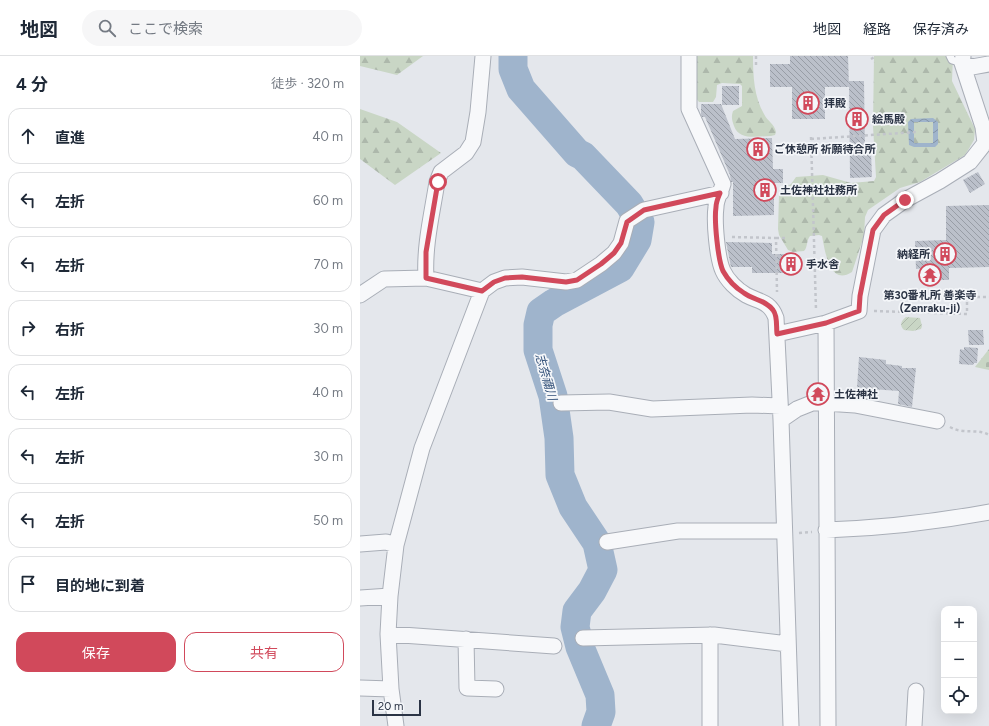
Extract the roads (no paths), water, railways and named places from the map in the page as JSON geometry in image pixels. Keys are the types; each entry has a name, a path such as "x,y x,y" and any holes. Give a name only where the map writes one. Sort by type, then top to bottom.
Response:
{"street":[{"path":"426,278 426,252 438,182 441,172 466,153 473,142 478,112 483,56"},
{"path":"689,56 689,109 723,184 716,208 717,237 722,269 726,277 745,294 764,302 773,310 776,318 781,413 791,726"},
{"path":"777,334 826,323 859,311 860,296 873,230 884,215 905,200 940,181 970,162 987,142 958,58"},
{"path":"958,58 972,67 989,64"},
{"path":"396,726 390,689 388,634 390,596 396,545 422,448 482,291 494,282 505,278 522,277 566,282 577,280 601,264 614,253 621,243 627,222 644,210 720,193"},
{"path":"360,295 384,279 426,278 482,291"},
{"path":"826,323 825,403 828,726"},
{"path":"561,403 610,402 652,409 752,404 781,413 812,403 855,404 937,421"},
{"path":"826,530 884,527 989,512"},
{"path":"606,542 678,531 779,531 784,533"},
{"path":"360,544 386,542 396,545"},
{"path":"360,598 390,596"},
{"path":"388,634 554,646"},
{"path":"583,638 710,635 788,644"},
{"path":"710,635 710,726"},
{"path":"466,639 467,688 496,689"},
{"path":"360,688 390,689"},
{"path":"914,726 916,691"}],"water":[{"path":"933,118 938,122 938,144 935,147 914,147 909,145 908,122 911,119","holes":["914,122 933,122 933,143 914,143"]}],"waterway":[{"name":"志奈禰川","path":"513,56 513,69 521,89 577,153 583,156 629,204 640,222 637,240 620,268 554,303 541,312 538,325 538,350 553,396 559,438 560,475 573,507 597,543 603,570 592,591 577,611 575,627 580,647 600,695 601,712 596,726"}],"place":[{"name":"拝殿","path":"808,103"},
{"name":"絵馬殿","path":"857,119"},
{"name":"ご休憩所 祈願待合所","path":"758,149"},
{"name":"土佐神社社務所","path":"765,190"},
{"name":"納経所","path":"945,254"},
{"name":"手水舎","path":"791,264"},
{"name":"第30番札所 善楽寺 (Zenraku-ji)","path":"930,275"},
{"name":"土佐神社","path":"818,394"}]}
